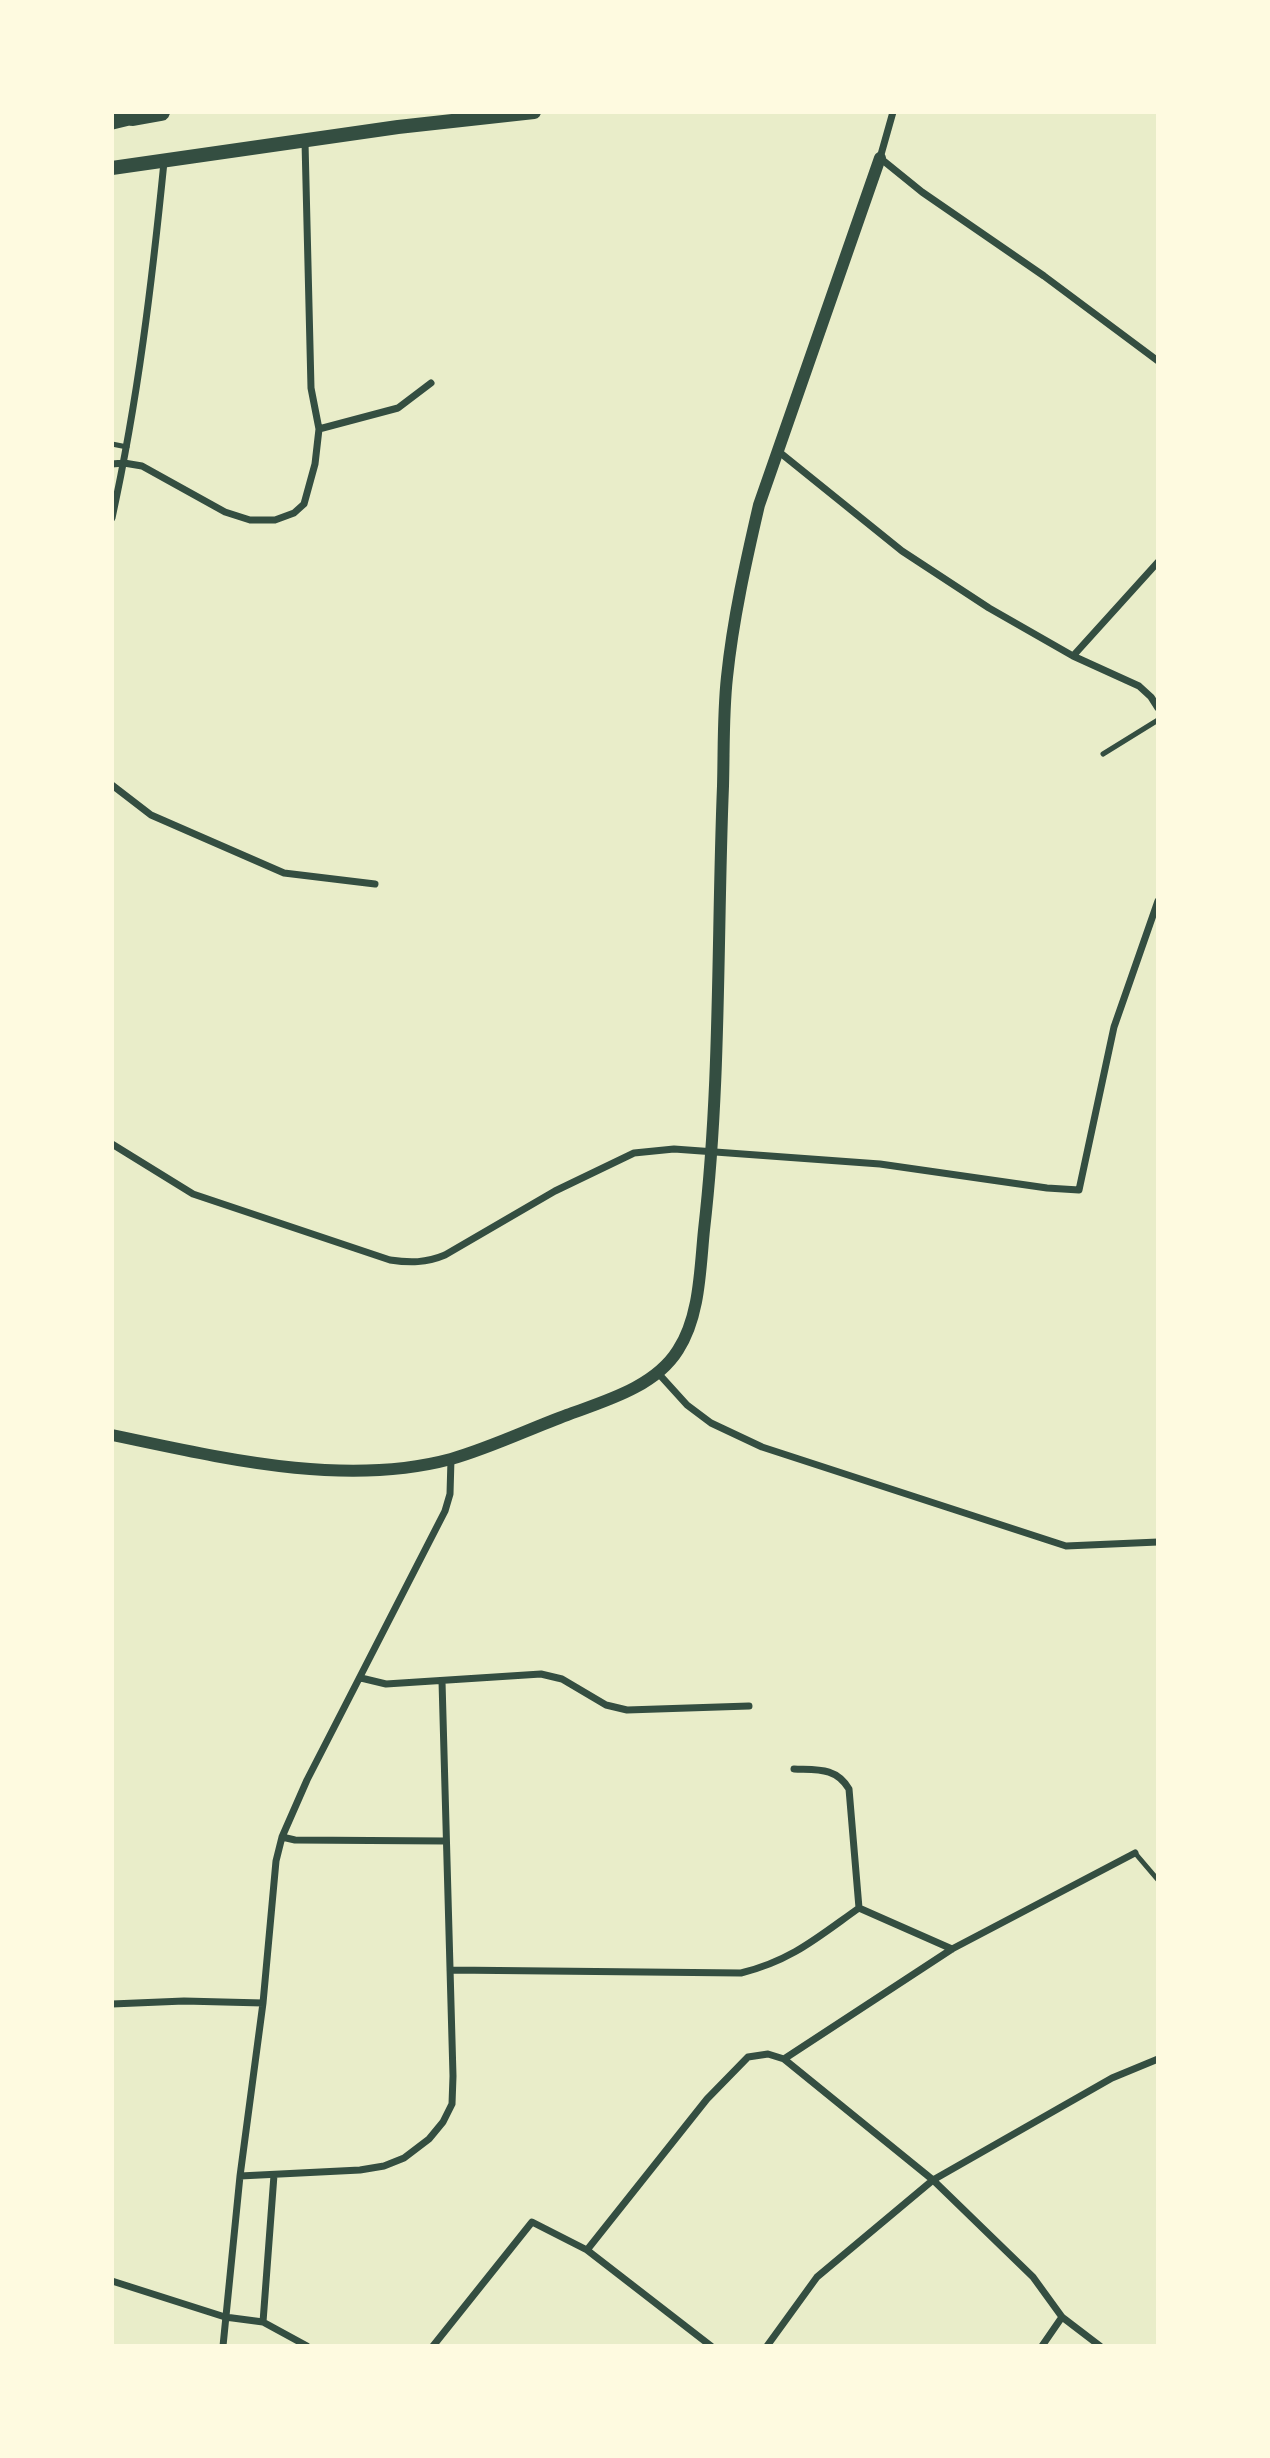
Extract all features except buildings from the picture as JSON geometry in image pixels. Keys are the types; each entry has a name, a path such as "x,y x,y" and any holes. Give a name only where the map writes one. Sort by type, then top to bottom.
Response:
{"highway":[{"path":"112,121 145,112"}],"main road":[{"path":"112,121 161,112"},
{"path":"112,168 398,127 534,112"}],"street":[{"path":"112,1435 231,1460 340,1471 407,1466 451,1459 614,1397 658,1373 678,1351 690,1325 697,1295 713,1153 727,677 746,560 759,505 894,112"},
{"path":"112,464 142,466 225,512 250,520 275,520 295,513 304,504 315,464 319,429 311,388 305,142"},
{"path":"880,158 922,192 1044,275 1158,362"},
{"path":"112,517 127,447 150,302 164,162"},
{"path":"319,429 398,408 431,383"},
{"path":"778,451 902,551 989,608 1073,656 1139,686 1158,708"},
{"path":"1073,656 1158,562"},
{"path":"112,785 151,815 284,873 375,884"},
{"path":"112,1144 193,1194 390,1260 407,1262 430,1262 445,1255 555,1191 634,1153 674,1149 880,1164 1047,1188 1079,1190 1114,1027 1158,901"},
{"path":"658,1373 695,1411 711,1423 761,1447 1066,1546 1158,1542"},
{"path":"223,2346 240,2176 263,2003 276,1861 282,1838 307,1780 446,1511 451,1485 451,1459"},
{"path":"361,1678 386,1684 541,1674 562,1679 594,1699 627,1710 749,1706"},
{"path":"240,2176 359,2171 384,2166 404,2158 429,2139 443,2122 452,2104 442,1681"},
{"path":"794,1769 832,1772 849,1789 859,1908"},
{"path":"282,1838 445,1841"},
{"path":"784,2059 952,1949 1135,1853"},
{"path":"450,1970 741,1973 763,1968 791,1956 859,1908"},
{"path":"859,1908 952,1949"},
{"path":"112,2004 184,2001 263,2003"},
{"path":"587,2250 707,2099 748,2057 768,2054 784,2059 933,2180 1033,2277 1062,2317 1100,2346"},
{"path":"767,2346 817,2277 933,2180 1112,2078 1158,2059"},
{"path":"263,2322 274,2175"},
{"path":"433,2346 532,2222 587,2250 711,2346"},
{"path":"112,2281 225,2316 263,2322 307,2346"},
{"path":"1042,2346 1062,2317"}],"lane":[{"path":"112,444 127,447"},
{"path":"1103,754 1158,720"},
{"path":"1135,1853 1158,1880"}]}
